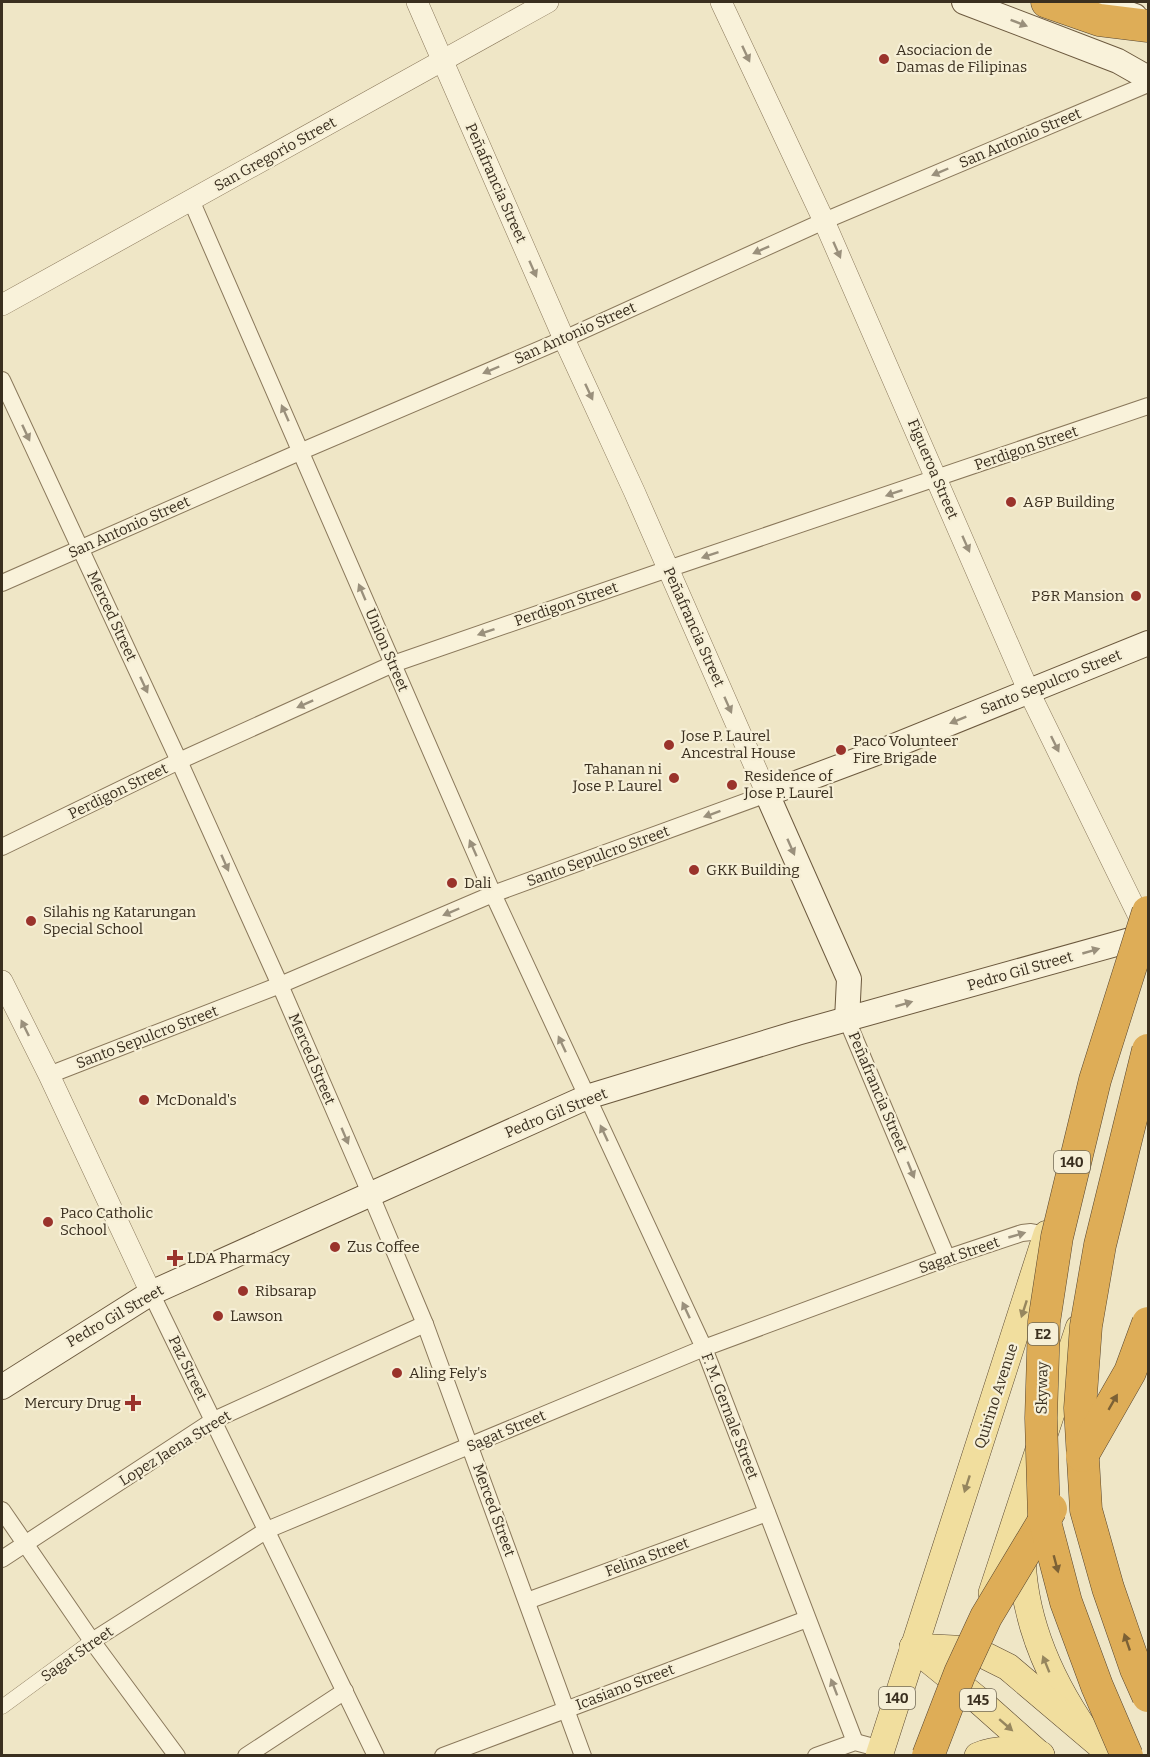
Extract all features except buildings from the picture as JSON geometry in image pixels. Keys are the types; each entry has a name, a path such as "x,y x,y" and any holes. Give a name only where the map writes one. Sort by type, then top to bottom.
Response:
{"highway":[{"path":"1047,2 1099,20 1149,26"},
{"name":"Skyway","path":"1127,1755 1097,1686 1066,1602 1044,1518 1041,1418 1044,1322 1057,1237 1095,1080 1149,912"},
{"path":"1149,1050 1100,1245 1086,1326 1080,1408 1086,1510 1108,1588 1136,1669 1149,1696"},
{"path":"928,1755 960,1672 986,1617 1130,1372 1149,1323"}],"main road":[{"path":"964,2 1118,61 1149,78"},
{"path":"1096,2 1149,21"},
{"name":"Santo Sepulcro Street","path":"767,794 1149,643"},
{"name":"Peñafrancia Street","path":"767,794 849,979 847,1020"},
{"name":"Pedro Gil Street","path":"2,1387 151,1293 587,1097 797,1033 1148,935"},
{"name":"Quirino Avenue","path":"880,1752 1047,1235 1148,935"},
{"path":"942,1755 974,1650 1118,1210 1149,1103"},
{"path":"1028,1483 1021,1561 1026,1599 1035,1635 1048,1670 1065,1702 1086,1732"},
{"path":"913,1647 974,1650 1008,1667 1113,1755"},
{"name":"145","path":"913,1647 1041,1755"},
{"path":"978,1755 1003,1750 1041,1755"}],"street":[{"name":"Peñafrancia Street","path":"417,2 767,794"},
{"name":"San Gregorio Street","path":"2,305 548,2"},
{"name":"Figueroa Street","path":"721,2 824,221 1029,692 1148,935"},
{"name":"San Antonio Street","path":"2,583 564,339 824,221 1149,84"},
{"name":"Union Street","path":"191,200 493,894 587,1097"},
{"name":"Merced Street","path":"2,380 179,761 370,1193 424,1324 583,1755"},
{"name":"Perdigon Street","path":"2,847 179,761 393,664 1149,406"},
{"name":"Santo Sepulcro Street","path":"49,1075 280,986 493,894 767,794"},
{"name":"Paz Street","path":"2,981 376,1755"},
{"name":"Peñafrancia Street","path":"847,1020 947,1258"},
{"name":"F. M. Gernale Street","path":"587,1097 704,1348 855,1742"},
{"name":"Sagat Street","path":"2,1707 92,1641 267,1530 704,1348 947,1258 1022,1233 1047,1235"},
{"name":"Lopez Jaena Street","path":"2,1559 214,1420 424,1324"},
{"path":"2,1510 92,1641 177,1755"},
{"name":"Felina Street","path":"527,1601 767,1513"},
{"name":"Icasiano Street","path":"443,1755 807,1619"},
{"path":"246,1755 345,1691"},
{"path":"816,1755 855,1742 880,1752"}],"place":[{"name":"Asociacion de Damas de Filipinas","path":"884,59"},
{"name":"A&P Building","path":"1011,502"},
{"name":"P&R Mansion","path":"1136,596"},
{"name":"Jose P. Laurel Ancestral House","path":"669,745"},
{"name":"Paco Volunteer Fire Brigade","path":"841,750"},
{"name":"Tahanan ni Jose P. Laurel","path":"674,778"},
{"name":"Residence of Jose P. Laurel","path":"732,785"},
{"name":"GKK Building","path":"694,870"},
{"name":"Dali","path":"452,883"},
{"name":"Silahis ng Katarungan Special School","path":"31,921"},
{"name":"McDonald's","path":"144,1100"},
{"name":"Paco Catholic School","path":"48,1222"},
{"name":"Zus Coffee","path":"335,1247"},
{"name":"LDA Pharmacy","path":"175,1258"},
{"name":"Ribsarap","path":"243,1291"},
{"name":"Lawson","path":"218,1316"},
{"name":"Aling Fely's","path":"397,1373"},
{"name":"Mercury Drug","path":"133,1403"}]}
